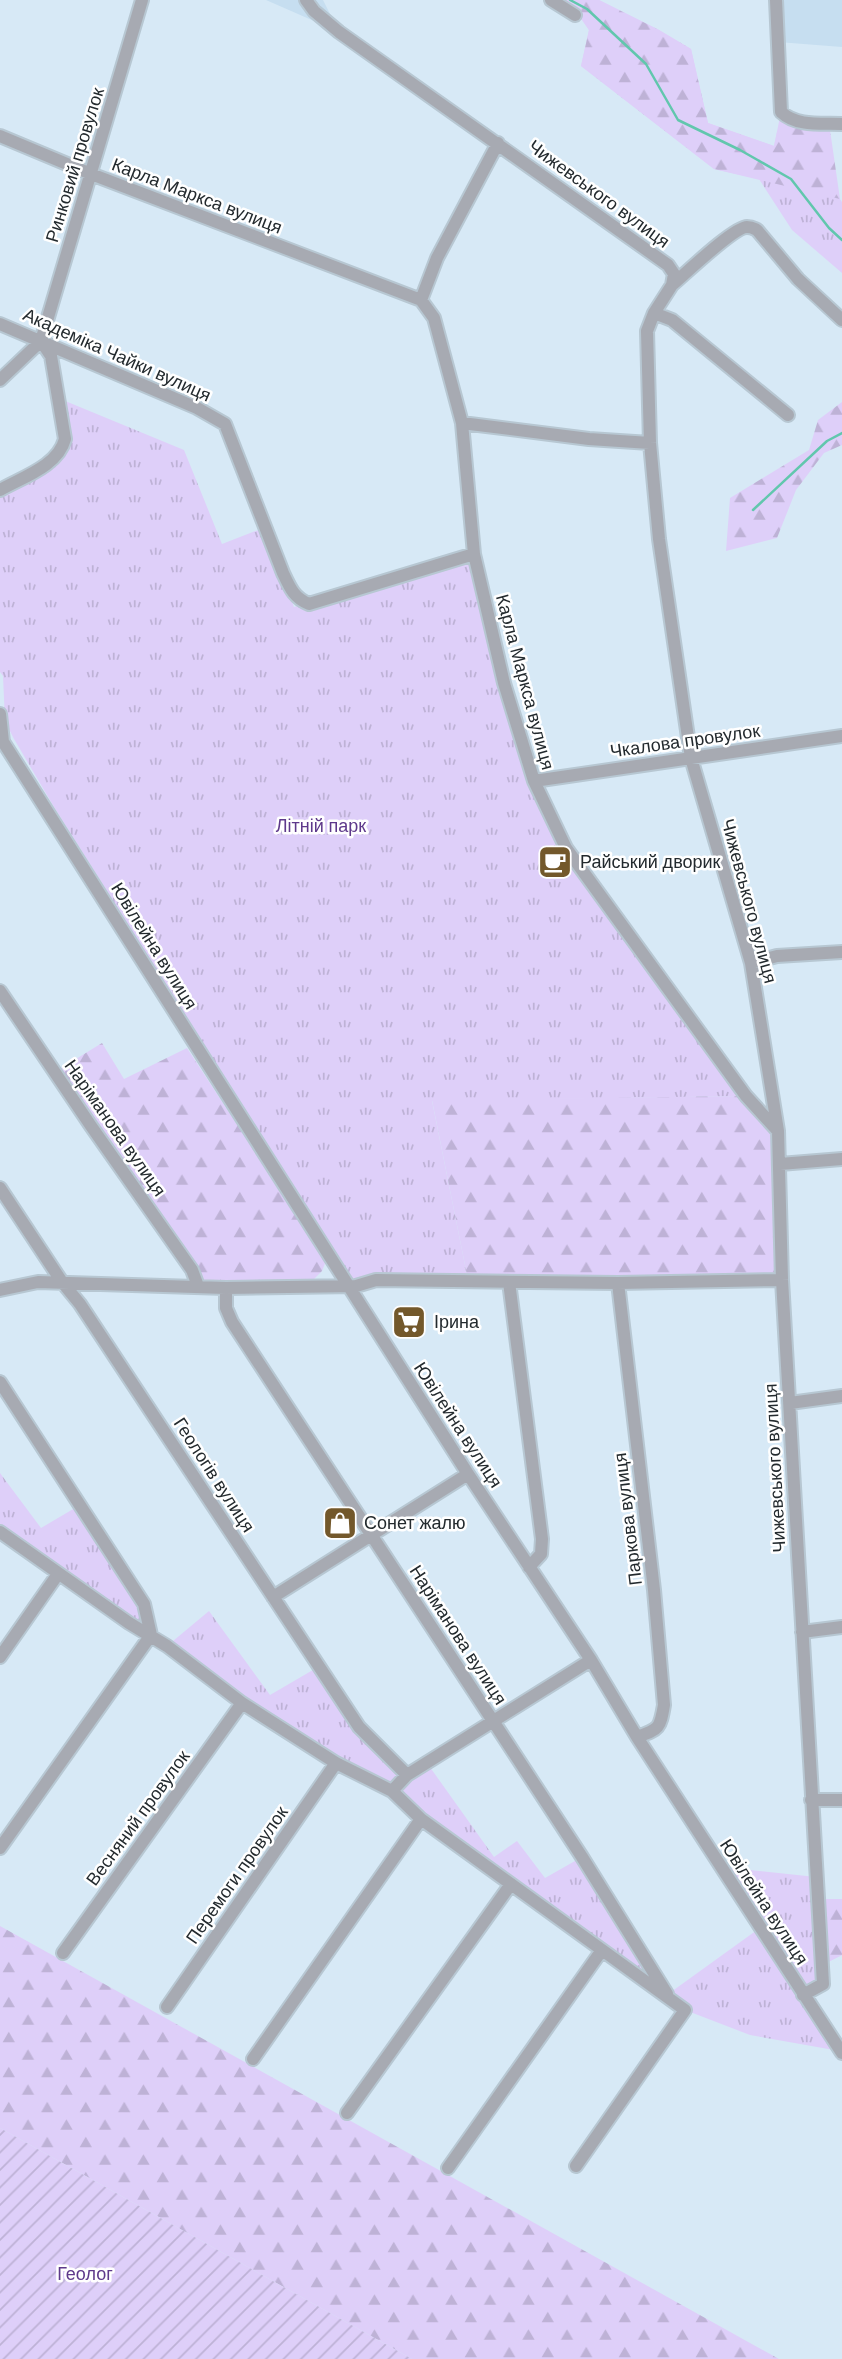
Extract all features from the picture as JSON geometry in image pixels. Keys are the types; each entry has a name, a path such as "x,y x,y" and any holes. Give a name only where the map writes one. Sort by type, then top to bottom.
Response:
{"street":[{"name":"Ринковий провулок","path":"0,380 41,341 142,0"},
{"name":"Чижевського вулиця","path":"306,0 314,11 339,32 668,265 674,274 672,285 654,313 647,331 650,443 659,539 691,758 751,963 778,1130 782,1280 823,1984 803,1995"},
{"path":"551,0 575,15"},
{"path":"776,0 781,112 799,122 842,124"},
{"name":"Карла Маркса вулиця","path":"0,136 91,174 421,300 435,318 462,423 474,554 504,683 534,781 566,848 746,1096 778,1130"},
{"path":"421,300 438,258 498,143"},
{"path":"672,285 728,237 744,227 751,227 757,230 798,279 842,320"},
{"path":"654,313 673,320 788,415"},
{"name":"Академіка Чайки вулиця","path":"0,324 197,408 225,424 291,590 300,600 309,604 474,554"},
{"path":"0,490 39,469 62,450 65,439 51,356 41,341"},
{"path":"462,423 589,439 650,443"},
{"name":"Ювілейна вулиця","path":"0,714 2,739 468,1474 591,1660 637,1737 842,2053"},
{"name":"Чкалова провулок","path":"534,781 842,736"},
{"path":"751,963 777,956 842,951"},
{"name":"Наріманова вулиця","path":"0,991 192,1270 198,1286"},
{"path":"780,1164 842,1159"},
{"name":"Геологів вулиця","path":"0,1188 62,1282 80,1304 359,1727 407,1775"},
{"path":"0,1290 38,1282 226,1288 349,1286 376,1280 618,1283 782,1280"},
{"path":"509,1282 542,1539 541,1554 529,1567"},
{"name":"Паркова вулиця","path":"618,1283 654,1590 664,1705 661,1722 656,1730 637,1737"},
{"name":"Наріманова вулиця","path":"226,1288 226,1308 232,1322 582,1857 671,2000"},
{"path":"0,1382 144,1604 151,1635 0,1848"},
{"path":"790,1403 842,1396"},
{"path":"273,1597 468,1474"},
{"path":"0,1532 151,1635 242,1703 336,1763 392,1791 422,1819 685,2010 576,2166"},
{"path":"0,1657 58,1574"},
{"path":"802,1632 842,1627"},
{"path":"392,1791 407,1775 591,1660"},
{"name":"Весняний провулок","path":"63,1953 242,1703"},
{"name":"Перемоги провулок","path":"167,2007 336,1763"},
{"path":"811,1800 842,1800"},
{"path":"253,2059 422,1819"},
{"path":"347,2113 511,1884"},
{"path":"448,2168 602,1950"}],"shaded area":[{"path":"266,0 323,0 339,32"},
{"path":"776,0 842,0 842,47 778,42"}],"green space":[{"path":"554,0 599,0 691,49 708,123 774,146 777,132 788,118 829,123 840,199 714,169 581,66 589,30 578,14"},
{"path":"599,0 691,49 708,123 774,146 781,112 842,202 842,273 792,230 759,179 714,169 581,66 589,30 578,14"},
{"name":"Літній парк","path":"58,398 184,450 222,544 266,527 294,607 474,554 504,683 566,848 746,1096 432,1101 468,1280 356,1286 54,807 5,721 3,676 0,672 0,490 62,450"},
{"path":"842,402 842,445 824,453 796,490 777,538 726,551 730,498 809,450 818,420"},
{"path":"102,1043 124,1079 187,1048 326,1261 322,1271 313,1280 200,1280 58,1070"},
{"path":"746,1096 778,1131 782,1280 468,1280 432,1100"},
{"path":"0,1473 41,1528 80,1505 144,1604 151,1635 0,1532"},
{"path":"209,1611 270,1695 318,1667 359,1727 406,1775 427,1763 494,1857 517,1841 545,1878 582,1857 671,1992 757,1930 798,1998 834,2050 750,2035 685,2010 392,1791 336,1763 167,1646"},
{"path":"731,1868 816,1877 817,1899 842,1899 842,1955 822,1965 823,1984 807,1993"},
{"path":"817,1899 842,1899 842,1955 822,1965"},
{"path":"0,1926 779,2359 412,2359 0,2128"},
{"name":"Геолог","path":"0,2128 412,2359 0,2359"}],"waterway":[{"path":"570,0 587,9 646,64 678,120 740,150 791,179 829,228 842,240"},
{"path":"753,510 827,441 842,433"}],"place":[{"name":"Райський дворик","path":"555,862"},
{"name":"Ірина","path":"409,1322"},
{"name":"Сонет жалю","path":"340,1523"}]}
